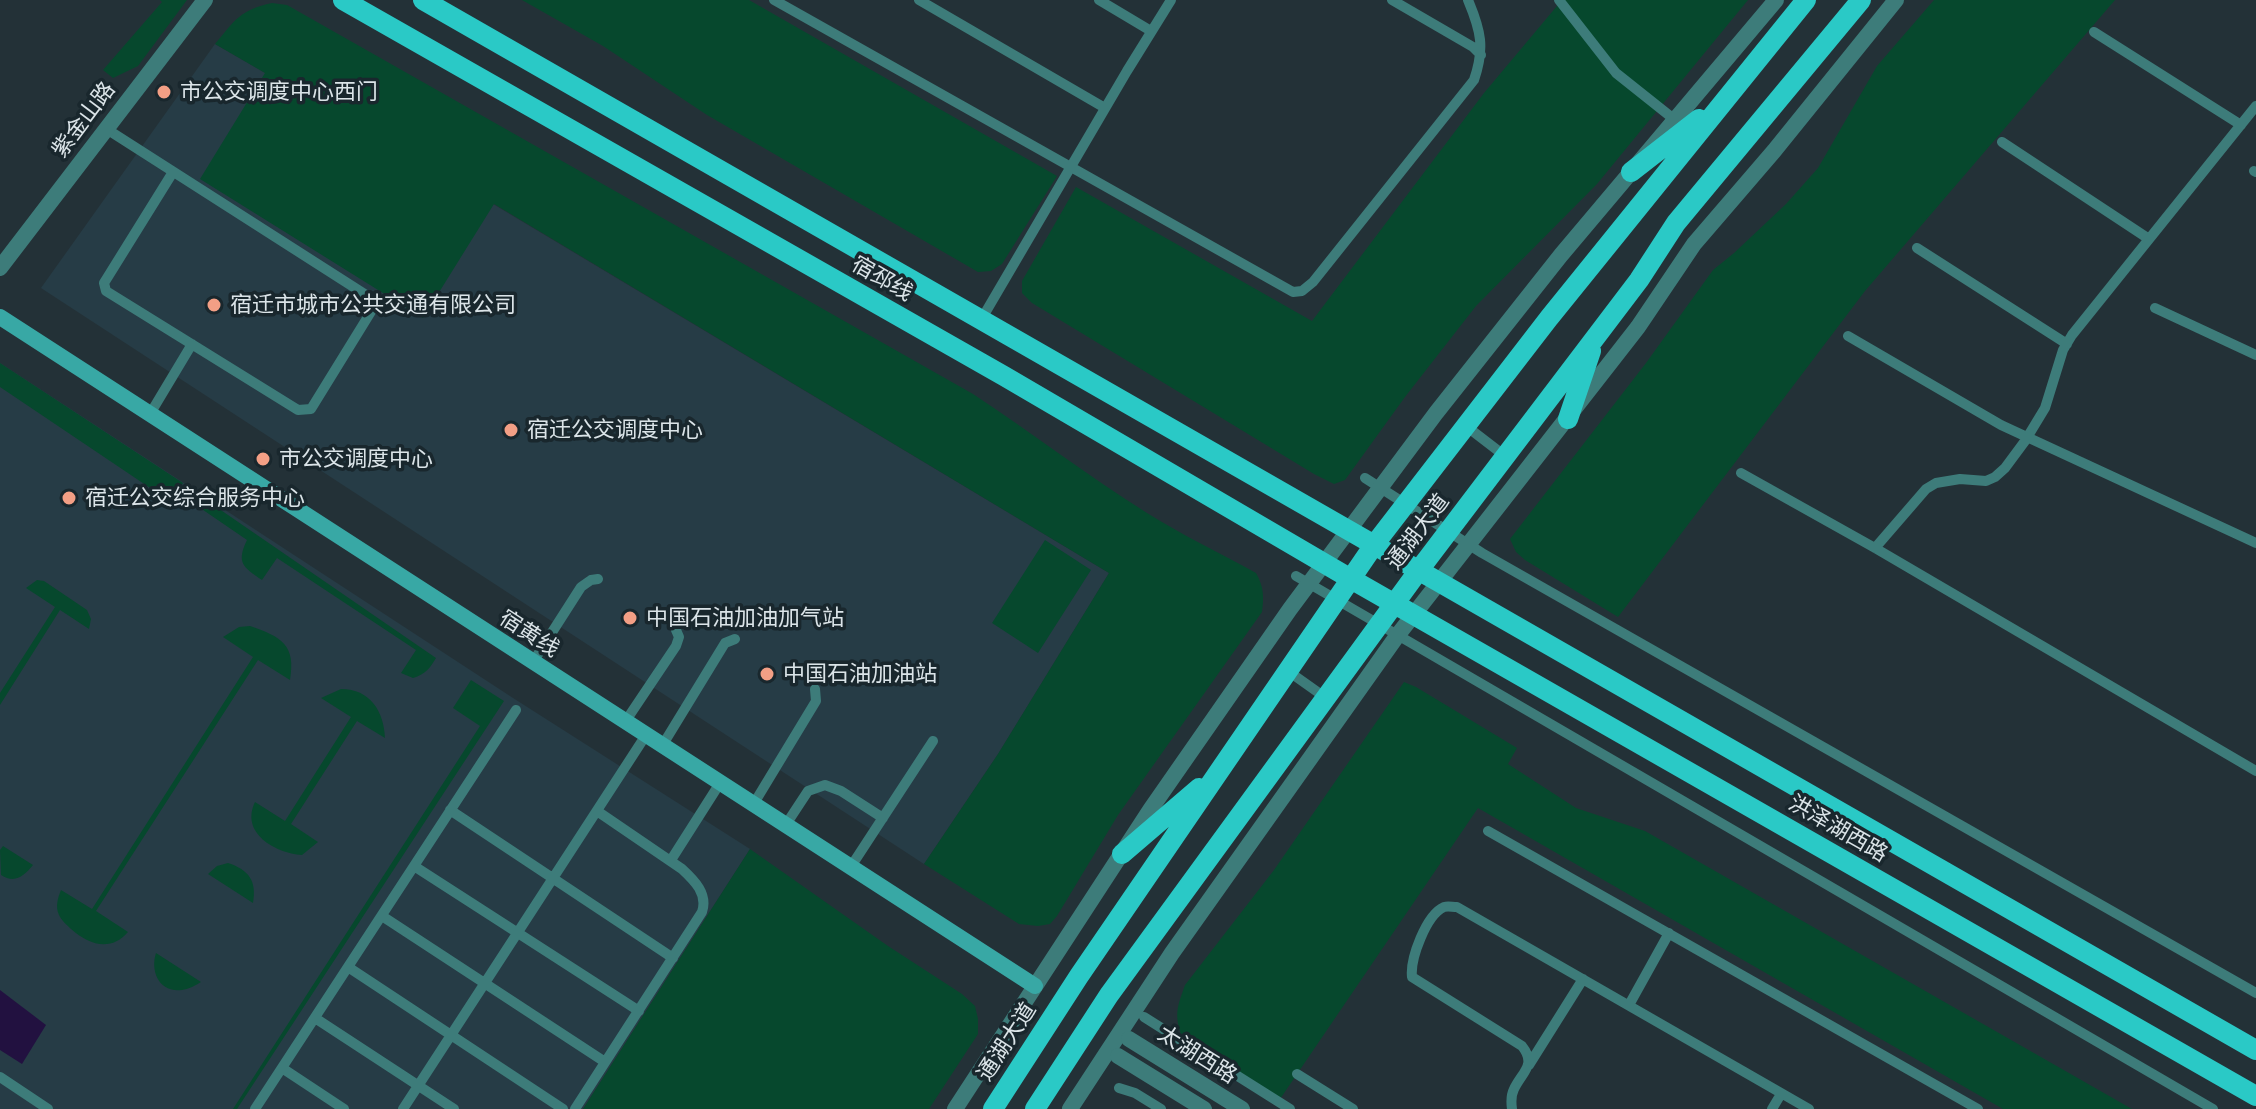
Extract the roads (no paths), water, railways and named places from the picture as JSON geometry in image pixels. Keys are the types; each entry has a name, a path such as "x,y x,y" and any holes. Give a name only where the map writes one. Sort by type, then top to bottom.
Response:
{"main road":[{"name":"宿邳线","path":"343,0 1004,376 1395,604"},
{"name":"宿邳线","path":"423,0 1419,570"},
{"name":"通湖大道","path":"993,1109 1060,1004 1374,545 1549,318 1806,0"},
{"name":"通湖大道","path":"1035,1109 1109,995 1326,698 1388,631 1395,604 1419,570 1639,280 1676,223 1861,0"},
{"path":"1631,172 1728,97"},
{"name":"宿黄线","path":"0,317 1035,986"},
{"path":"1568,419 1596,334"},
{"name":"洪泽湖西路","path":"1419,570 2256,1050"},
{"name":"洪泽湖西路","path":"1395,604 2256,1096"},
{"path":"1122,854 1220,770"}],"street":[{"name":"紫金山路","path":"0,268 205,0"},
{"path":"955,1109 1303,580 1325,564 1436,413 1561,255 1776,0"},
{"path":"1070,1109 1388,631 1414,614 1470,545 1638,327 1694,244 1896,0"},
{"name":"太湖西路","path":"1129,1039 1242,1109"},
{"name":"太湖西路","path":"1118,1056 1204,1109"}],"lane":[{"path":"774,0 1293,292 1302,291 1313,282 1474,80 1482,49 1468,0"},
{"path":"919,0 1105,108"},
{"path":"1099,0 1151,31"},
{"path":"981,320 1171,0"},
{"path":"1392,0 1473,47 1481,55"},
{"path":"1559,0 1616,73 1670,116"},
{"path":"2094,32 2241,125"},
{"path":"1875,548 1926,489 1936,483 1960,479 1986,481 2005,468 2045,408 2072,335 2256,106"},
{"path":"105,128 377,302 311,409 298,410 106,291 104,283 173,172"},
{"path":"2002,142 2149,239"},
{"path":"1917,248 2067,344"},
{"path":"2155,308 2256,355"},
{"path":"1848,336 2001,425 2256,543"},
{"path":"150,414 192,344"},
{"path":"1466,426 1505,456"},
{"path":"1741,473 2256,771"},
{"path":"1365,478 1470,545 2256,993"},
{"path":"533,662 581,587 598,579"},
{"path":"1303,580 2213,1109"},
{"path":"625,722 676,646 679,637 676,630"},
{"path":"662,746 725,643 735,639"},
{"path":"1288,671 1326,698"},
{"path":"753,805 816,701 815,689"},
{"path":"255,1109 516,710"},
{"path":"403,1109 646,735"},
{"path":"850,868 933,741"},
{"path":"671,860 720,783"},
{"path":"785,826 808,791 819,785 841,791 883,818"},
{"path":"450,810 673,958"},
{"path":"575,1109 705,903 694,879 597,811"},
{"path":"1488,831 1978,1109"},
{"path":"414,866 639,1011"},
{"path":"1528,1067 1528,1054 1522,1046 1412,977 1414,952 1423,932 1439,910 1446,906 1457,907 1809,1109"},
{"path":"382,916 605,1062"},
{"path":"1629,1005 1669,933"},
{"path":"348,967 563,1109"},
{"path":"1512,1109 1514,1088 1583,979"},
{"path":"1144,1017 1290,1109"},
{"path":"315,1018 454,1109"},
{"path":"282,1068 344,1109"},
{"path":"1297,1074 1353,1109"},
{"path":"0,1077 48,1109"},
{"path":"1119,1088 1135,1093 1161,1109"},
{"path":"1772,1109 1781,1094"}],"place":[{"name":"市公交调度中心西门","path":"164,92"},
{"name":"宿迁市城市公共交通有限公司","path":"214,305"},
{"name":"宿迁公交调度中心","path":"511,430"},
{"name":"市公交调度中心","path":"263,459"},
{"name":"宿迁公交综合服务中心","path":"69,498"},
{"name":"中国石油加油加气站","path":"630,618"},
{"name":"中国石油加油站","path":"767,674"}]}
